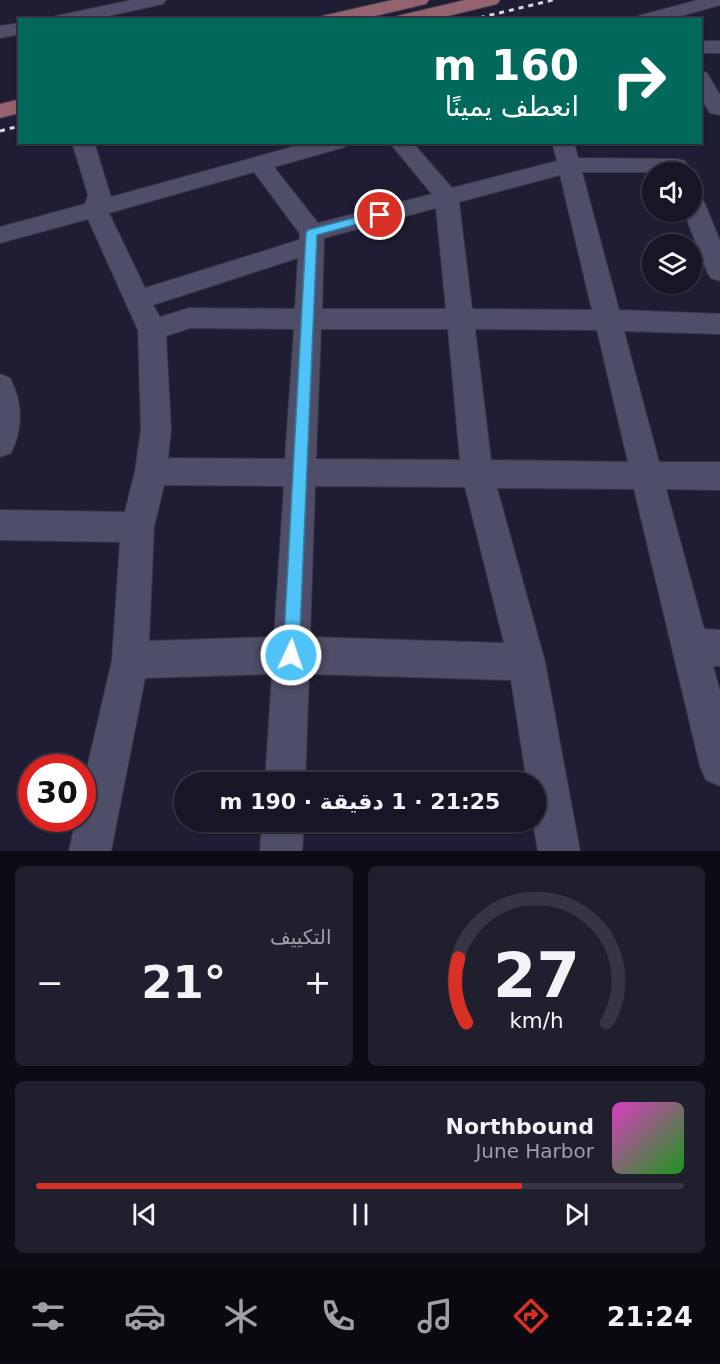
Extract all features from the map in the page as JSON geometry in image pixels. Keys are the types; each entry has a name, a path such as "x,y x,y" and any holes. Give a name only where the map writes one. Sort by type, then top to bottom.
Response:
{"main road":[{"path":"338,18 419,0"},
{"path":"413,18 490,0"},
{"path":"0,92 18,88"},
{"path":"0,111 18,106"}],"street":[{"path":"70,18 133,2 157,0"},
{"path":"651,18 718,0"},
{"path":"0,32 18,28"},
{"path":"702,47 720,47"},
{"path":"702,81 717,109"},
{"path":"84,144 100,195 95,208 152,330 156,430 151,471 138,527 130,660 90,851"},
{"path":"0,235 330,144"},
{"path":"402,144 447,196 477,474 527,662 559,851"},
{"path":"669,144 675,162"},
{"path":"138,300 311,239 447,196 566,154 642,164"},
{"path":"566,154 647,476 705,647 720,766"},
{"path":"260,164 311,239 286,772"},
{"path":"700,222 720,272"},
{"path":"152,330 189,318 608,320 720,324"},
{"path":"0,386 7,423 1,436"},
{"path":"151,471 720,476"},
{"path":"0,525 138,527"},
{"path":"130,660 291,655 527,662"},
{"path":"281,851 282,832"}],"railway":[{"path":"478,18 553,0"},
{"path":"0,131 18,126"}],"route":[{"path":"291,655 312,233 380,215"}]}
